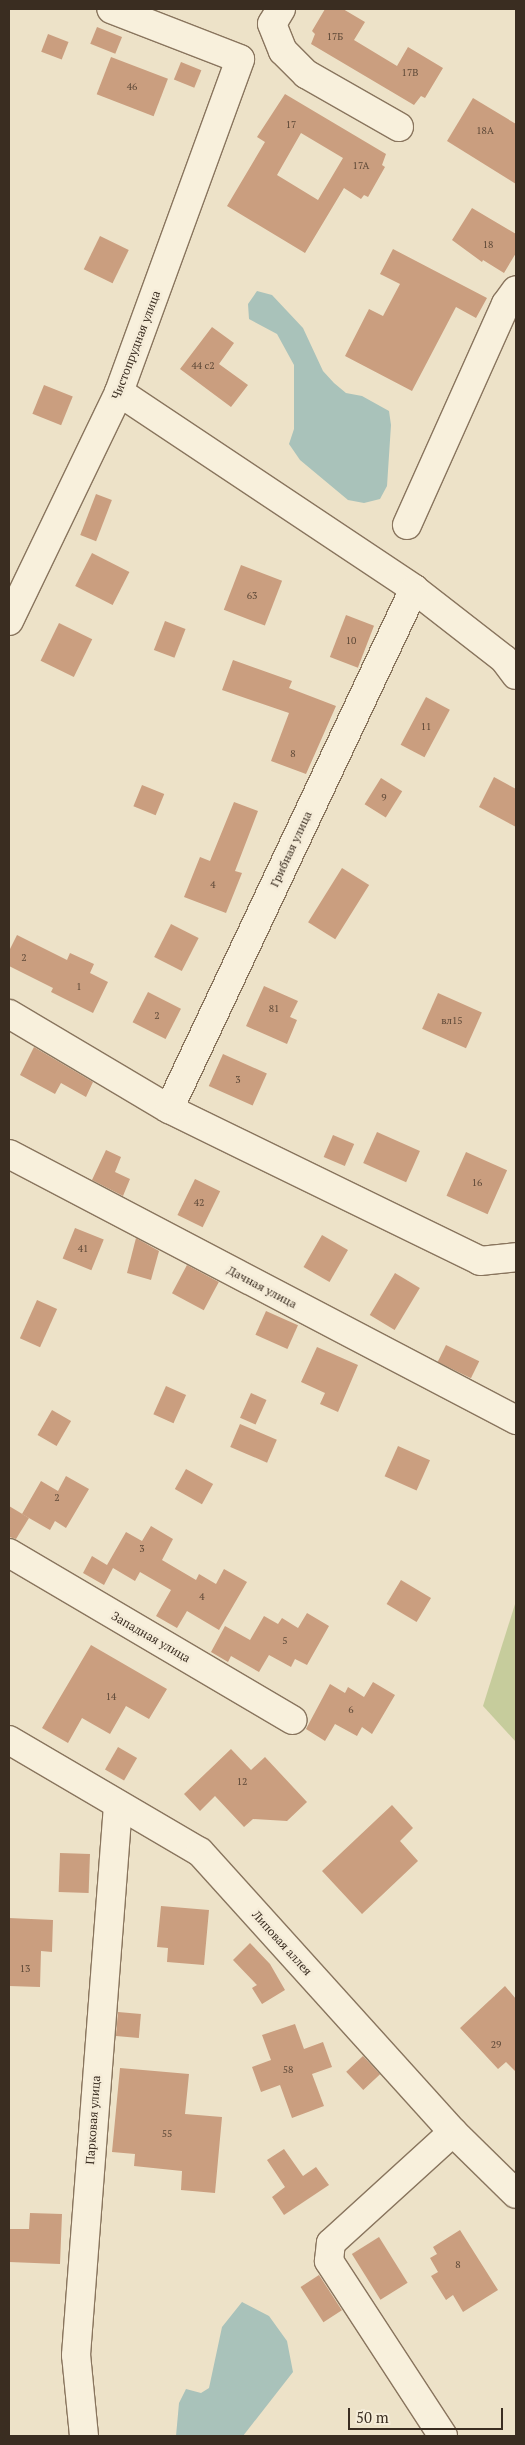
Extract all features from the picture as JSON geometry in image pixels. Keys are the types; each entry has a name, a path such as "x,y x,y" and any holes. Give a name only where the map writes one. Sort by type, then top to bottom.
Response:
{"street":[{"name":"Чистопрудная улица","path":"9,621 119,392 240,59 111,9"},
{"path":"276,16 283,51 306,74 399,127"},
{"path":"407,525 506,304 516,290"},
{"path":"119,392 414,589 504,659 516,675"},
{"name":"Грибная улица","path":"169,1109 414,589"},
{"path":"9,1014 169,1109 480,1261 516,1257"},
{"name":"Дачная улица","path":"9,1154 516,1420"},
{"name":"Западная улица","path":"9,1554 293,1720"},
{"name":"Липовая аллея","path":"9,1740 200,1852 453,2132 516,2194"},
{"name":"Парковая улица","path":"84,2436 76,2355 118,1805"},
{"path":"442,2436 329,2261 331,2243 453,2132"}],"green space":[{"path":"516,1601 516,1742 483,1706"}],"water":[{"path":"257,291 272,295 303,328 323,371 334,383 346,393 362,396 389,411 391,425 387,486 380,499 364,503 348,500 300,460 289,444 294,429 294,365 277,334 249,319 248,304"},
{"path":"242,2302 269,2316 287,2341 293,2372 243,2436 176,2436 179,2403 186,2389 201,2393 209,2388 222,2327"}],"building":[{"path":"325,9 343,9 365,22 354,40 397,66 408,47 443,68 425,98 421,96 414,105 311,44 315,34 312,31"},
{"path":"97,27 122,37 115,54 90,44"},
{"path":"48,34 69,42 62,60 41,52"},
{"path":"111,57 168,79 154,116 97,94"},
{"path":"181,62 201,70 194,88 174,80"},
{"path":"285,94 386,154 382,165 385,167 368,197 364,195 361,199 344,188 305,253 227,206 265,142 257,137","holes":["301,133 343,158 318,200 277,175"]},
{"path":"473,98 516,124 516,184 447,141"},
{"path":"472,208 516,234 516,253 504,273 483,260 482,262 452,240"},
{"path":"100,236 129,250 113,283 84,269"},
{"path":"393,249 487,298 476,318 456,307 412,391 345,356 369,309 383,316 400,284 380,274"},
{"path":"212,327 234,343 219,364 248,385 231,407 180,369"},
{"path":"44,385 73,397 61,425 32,414"},
{"path":"96,494 112,500 96,541 80,535"},
{"path":"92,553 129,572 113,605 75,586"},
{"path":"241,565 282,581 265,626 224,610"},
{"path":"346,615 374,626 358,668 330,657"},
{"path":"165,621 186,629 174,658 154,650"},
{"path":"59,623 92,639 74,677 41,661"},
{"path":"233,660 292,681 289,688 336,706 306,774 271,761 289,713 222,690"},
{"path":"426,697 450,710 424,757 401,745"},
{"path":"494,777 516,789 516,827 479,807"},
{"path":"381,778 402,791 386,818 365,804"},
{"path":"142,785 164,794 156,815 133,806"},
{"path":"234,802 258,811 235,871 242,873 226,913 184,897 200,857 210,861"},
{"path":"342,868 369,885 335,939 308,922"},
{"path":"171,924 199,938 182,971 154,957"},
{"path":"17,935 67,960 70,953 94,964 90,973 108,982 93,1013 51,992 53,988 9,966 9,951"},
{"path":"264,986 298,1001 290,1017 297,1020 287,1044 246,1026"},
{"path":"148,992 181,1009 166,1039 133,1022"},
{"path":"438,993 482,1013 466,1048 422,1029"},
{"path":"34,1047 93,1082 86,1097 61,1083 55,1094 20,1075"},
{"path":"223,1054 267,1074 253,1105 209,1086"},
{"path":"377,1132 420,1151 406,1182 363,1163"},
{"path":"333,1135 354,1144 345,1166 324,1157"},
{"path":"106,1150 121,1157 115,1172 130,1179 123,1196 92,1180"},
{"path":"466,1152 507,1170 488,1214 446,1196"},
{"path":"195,1179 220,1191 203,1227 177,1215"},
{"path":"75,1228 104,1240 91,1270 63,1259"},
{"path":"322,1235 348,1250 329,1282 304,1267"},
{"path":"136,1238 159,1251 151,1280 127,1273"},
{"path":"187,1265 219,1282 204,1310 172,1293"},
{"path":"395,1273 420,1288 395,1330 370,1315"},
{"path":"37,1300 57,1309 40,1347 20,1338"},
{"path":"266,1311 298,1325 287,1349 255,1335"},
{"path":"446,1345 479,1361 471,1378 438,1362"},
{"path":"317,1347 358,1365 338,1412 320,1404 325,1393 301,1382"},
{"path":"166,1386 186,1395 173,1423 153,1414"},
{"path":"251,1393 267,1400 256,1425 240,1418"},
{"path":"52,1410 71,1421 57,1446 38,1435"},
{"path":"240,1424 277,1440 267,1463 230,1447"},
{"path":"398,1446 430,1460 417,1490 385,1476"},
{"path":"186,1469 213,1484 202,1504 175,1489"},
{"path":"66,1476 89,1489 66,1528 55,1521 50,1530 22,1514 41,1481 58,1491"},
{"path":"9,1506 29,1518 16,1539 9,1537"},
{"path":"151,1526 173,1539 162,1560 196,1580 199,1574 216,1584 224,1569 247,1582 219,1630 187,1611 177,1628 156,1616 171,1590 140,1572 135,1581 113,1568 104,1585 83,1573 92,1556 107,1565 126,1532 142,1541"},
{"path":"401,1580 431,1598 417,1622 387,1604"},
{"path":"307,1613 329,1626 307,1665 295,1659 291,1667 269,1655 259,1672 231,1656 228,1662 211,1652 225,1626 250,1640 264,1616 278,1624 282,1618 298,1628"},
{"path":"91,1645 167,1689 149,1719 126,1706 110,1734 82,1718 68,1743 42,1728"},
{"path":"373,1682 395,1695 372,1734 362,1727 357,1736 335,1724 325,1741 306,1729 330,1684 345,1693 348,1687 364,1697"},
{"path":"118,1747 137,1758 124,1781 105,1770"},
{"path":"231,1749 251,1770 265,1757 307,1802 287,1821 253,1819 244,1827 215,1796 200,1811 184,1794"},
{"path":"392,1805 413,1828 400,1841 418,1861 362,1914 322,1871"},
{"path":"60,1853 90,1854 89,1893 59,1892"},
{"path":"161,1906 209,1910 204,1965 167,1962 168,1948 157,1947"},
{"path":"9,1918 53,1920 52,1952 41,1951 40,1987 9,1986"},
{"path":"250,1943 270,1964 285,1990 262,2004 252,1988 257,1985 233,1960"},
{"path":"505,1986 516,1999 516,2072 506,2062 498,2069 460,2028"},
{"path":"118,2012 141,2014 139,2038 116,2036"},
{"path":"295,2024 304,2049 323,2042 332,2067 312,2074 324,2106 292,2118 280,2085 261,2092 252,2067 271,2060 262,2035"},
{"path":"363,2056 380,2074 363,2090 346,2072"},
{"path":"120,2068 189,2074 185,2114 222,2117 215,2193 181,2190 182,2171 134,2166 135,2154 112,2152"},
{"path":"284,2149 303,2176 316,2167 329,2185 284,2215 272,2197 285,2187 267,2160"},
{"path":"30,2213 62,2214 60,2264 9,2262 9,2229 29,2229"},
{"path":"460,2230 498,2290 463,2312 453,2295 446,2300 431,2276 438,2272 430,2258 437,2254 433,2247"},
{"path":"379,2237 408,2283 380,2300 352,2254"},
{"path":"319,2275 342,2310 323,2322 301,2287"}]}
